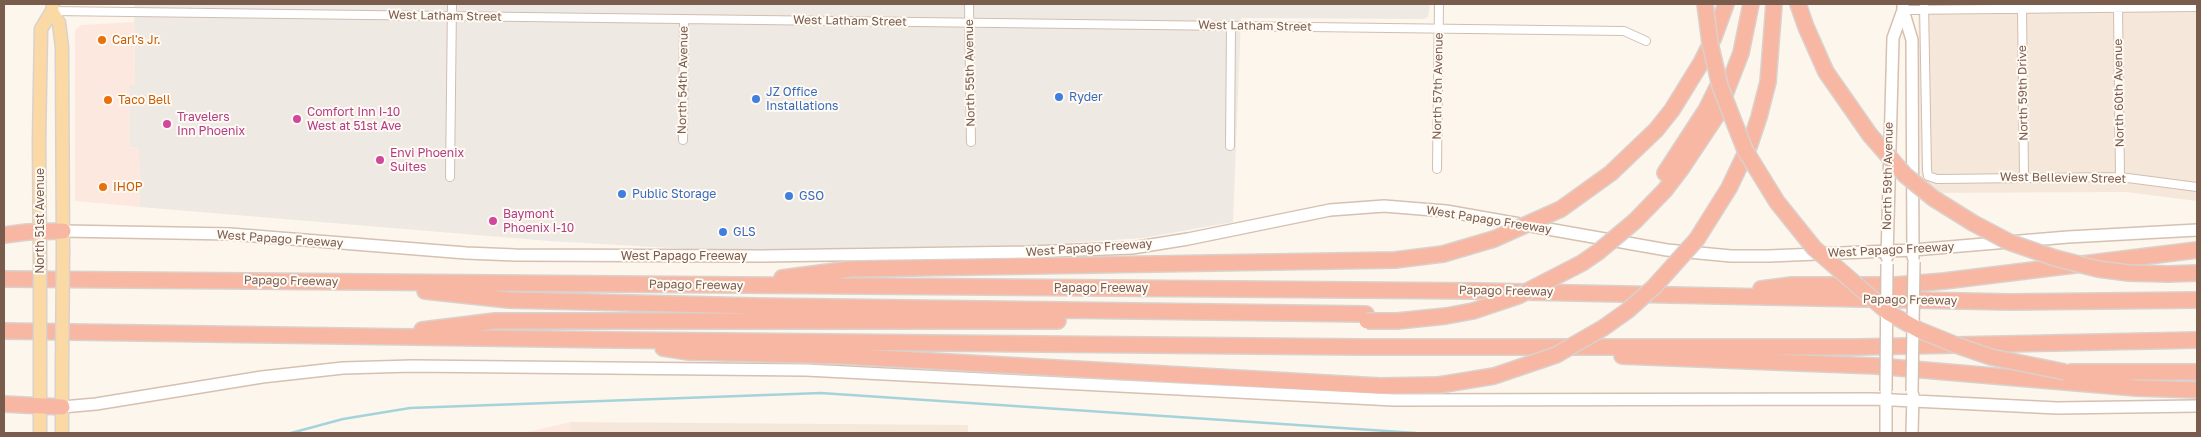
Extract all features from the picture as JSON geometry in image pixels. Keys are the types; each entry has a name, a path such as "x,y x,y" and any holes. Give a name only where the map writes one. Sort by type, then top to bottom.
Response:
{"highway":[{"path":"1705,4 1710,43 1720,86 1742,143 1769,191 1814,248 1889,312 1919,330 1937,338 1991,357 2065,372 2090,374 2197,372"},
{"path":"728,286 850,269 1395,260 1456,251 1494,239 1561,209 1611,173 1656,130 1672,110 1701,63 1714,37 1726,4"},
{"path":"1632,218 1658,184 1706,110 1725,73 1743,4"},
{"path":"363,337 495,321 1366,317 1419,312 1469,303 1493,296 1551,272 1595,245 1632,218 1676,176 1716,115 1741,53 1751,4"},
{"path":"615,340 689,352 842,356 1390,387 1439,385 1494,376 1525,367 1564,350 1603,328 1627,311 1654,287 1697,239 1729,188 1750,144 1759,117 1768,82 1774,4"},
{"path":"1798,4 1826,72 1870,135 1905,175 1934,198 1973,224 2009,242 2056,258 2098,269 2129,273 2197,273"},
{"path":"4,235 40,231 63,231"},
{"path":"1700,295 1792,285 1896,285 1944,281 2197,250"},
{"name":"Papago Freeway","path":"4,279 728,286 1478,290 2010,302 2197,300"},
{"path":"329,282 509,300 1366,317"},
{"path":"4,331 615,340 1361,347 1858,346 2197,340"},
{"path":"1361,347 1876,366 2136,388 2197,390"},
{"path":"4,404 62,407"}],"main road":[{"name":"North 59th Avenue","path":"1903,7 1912,40 1914,262 1912,433"},
{"name":"North 59th Avenue","path":"1886,433 1887,250 1893,38 1903,7"},
{"name":"North 51st Avenue","path":"53,8 59,23 62,48 62,433"},
{"name":"North 51st Avenue","path":"40,433 39,135 41,29 53,8"},
{"name":"West Papago Freeway","path":"63,231 230,234 466,253 515,255 762,256 1028,252 1132,248 1188,240 1330,210 1384,206 1446,211 1637,246 1698,254 1770,256 1913,250 2068,237 2197,230"},
{"path":"62,407 96,404 262,377 343,368 412,366 806,370 1394,400 1873,399 1886,396 1913,396 2056,408 2197,406"}],"street":[{"path":"450,177 452,4"},
{"name":"North 55th Avenue","path":"969,4 971,142"},
{"name":"North 57th Avenue","path":"1437,169 1439,4"},
{"path":"1903,7 2022,9 2197,7"},
{"name":"West Belleview Street","path":"1924,7 1928,176 1937,178 2120,177 2197,187"},
{"name":"West Latham Street","path":"53,8 451,16 1624,31 1646,41"},
{"name":"North 60th Avenue","path":"2118,8 2120,177"},
{"name":"North 59th Drive","path":"2022,9 2024,177"},
{"name":"North 54th Avenue","path":"683,140 684,19"},
{"path":"1230,146 1232,26"}],"shaded area":[{"path":"134,4 1430,4 1428,17 1423,19 1241,18 1233,222 1143,238 1036,245 705,250 549,241 140,207 139,148 130,147 129,85 135,85"},
{"path":"1918,4 2197,4 2197,201 2126,192 1921,193"},
{"path":"134,22 135,85 129,85 130,147 139,148 140,207 75,201 75,30 81,25"},
{"path":"571,422 968,425 968,433 571,433"},
{"path":"571,422 571,433 523,433"}],"waterway":[{"path":"291,433 343,419 410,408 821,393 1416,433"}],"place":[{"name":"Carl's Jr.","path":"102,40"},
{"name":"Ryder","path":"1059,97"},
{"name":"JZ Office Installations","path":"756,99"},
{"name":"Taco Bell","path":"108,100"},
{"name":"Comfort Inn I-10 West at 51st Ave","path":"297,119"},
{"name":"Travelers Inn Phoenix","path":"167,124"},
{"name":"Envi Phoenix Suites","path":"380,160"},
{"name":"IHOP","path":"103,187"},
{"name":"Public Storage","path":"622,194"},
{"name":"GSO","path":"789,196"},
{"name":"Baymont Phoenix I-10","path":"493,221"},
{"name":"GLS","path":"723,232"}]}
